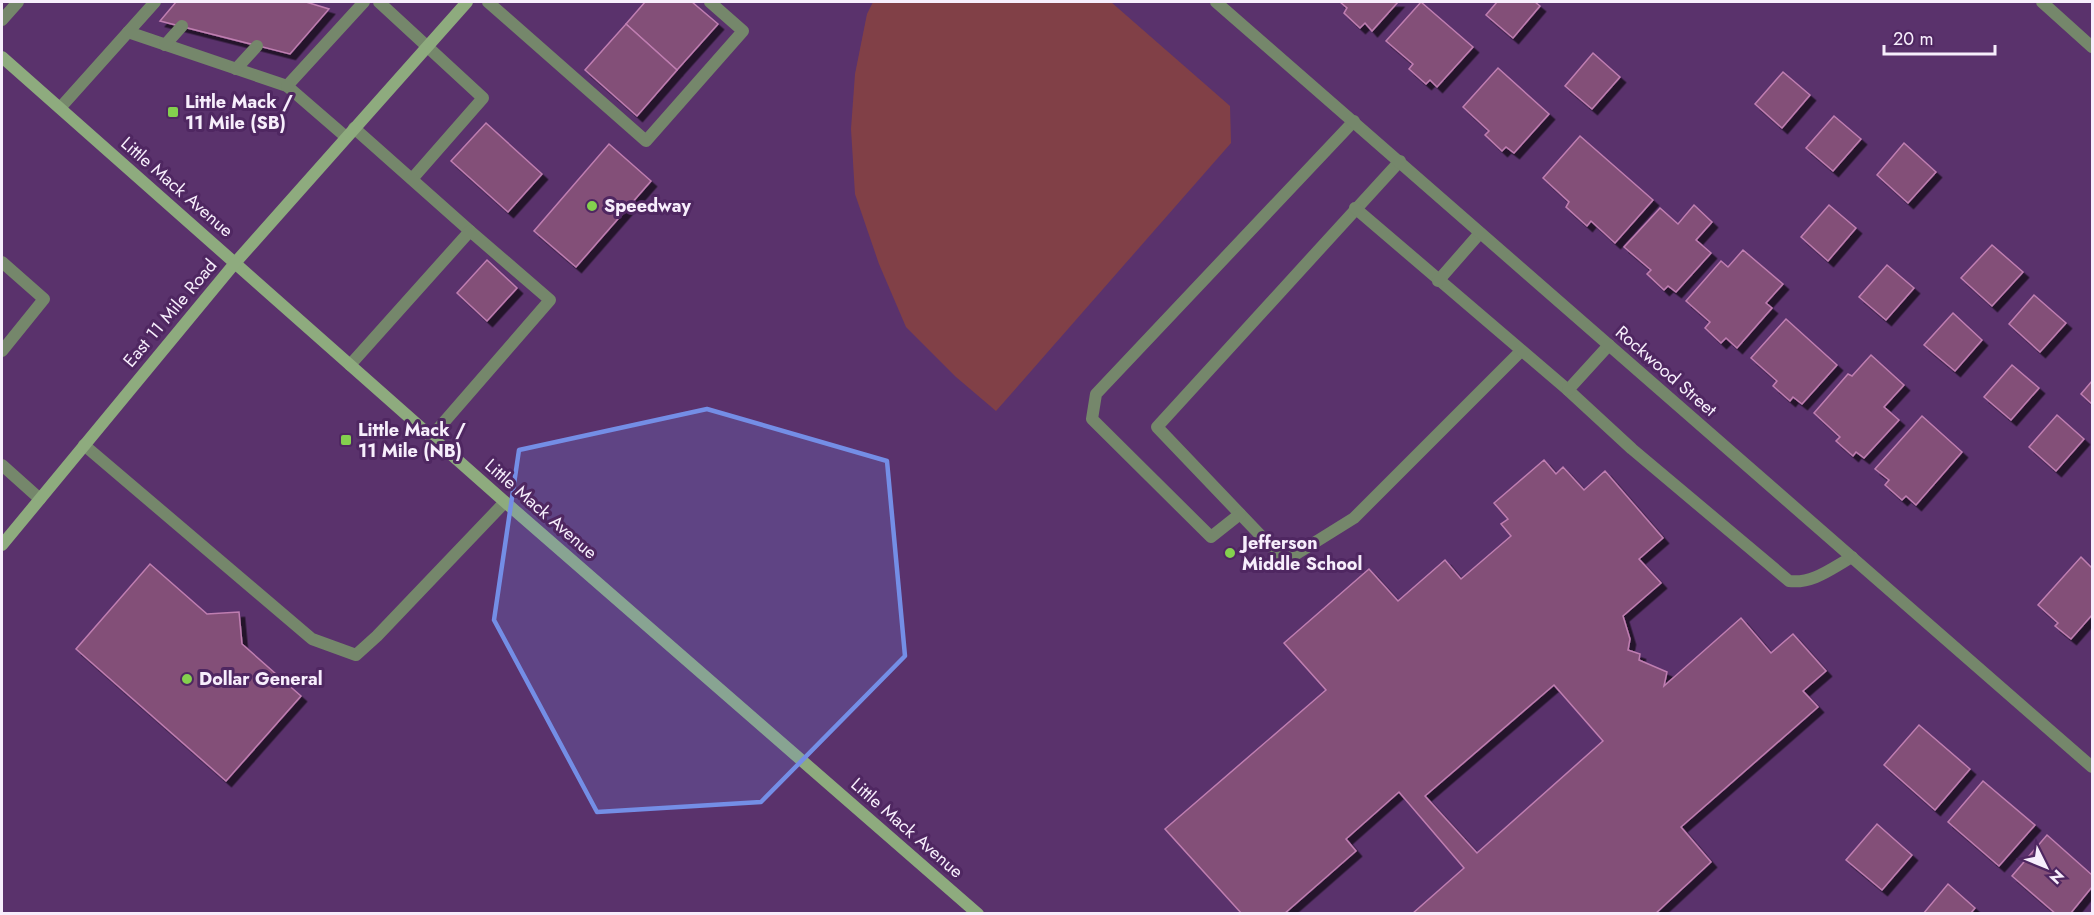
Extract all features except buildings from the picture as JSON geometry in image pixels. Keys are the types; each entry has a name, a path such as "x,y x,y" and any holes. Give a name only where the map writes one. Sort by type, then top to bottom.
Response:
{"main road":[{"name":"East 11 Mile Road","path":"2,545 235,263 467,2"},
{"name":"Little Mack Avenue","path":"2,57 505,502 978,914"}],"street":[{"path":"2,20 18,2"},
{"path":"60,108 155,2"},
{"path":"287,86 364,2"},
{"path":"379,2 483,98 412,179"},
{"path":"488,2 646,141 743,31 710,2"},
{"name":"Rockwood Street","path":"1216,2 2092,767"},
{"path":"2042,2 2092,46"},
{"path":"165,45 182,26"},
{"path":"128,32 287,86 412,179 550,300 431,437"},
{"path":"236,69 257,46"},
{"path":"1240,514 1211,537 1092,419 1096,394 1354,121"},
{"path":"1400,161 1157,427 1285,561 1354,518 1521,351"},
{"path":"1355,208 1568,390 1632,449 1789,581 1800,582 1814,579 1852,557"},
{"path":"350,365 470,231"},
{"path":"1438,281 1480,233"},
{"path":"2,262 44,298 2,351"},
{"path":"1568,390 1609,345"},
{"path":"84,445 312,639 356,654 377,636 505,502"},
{"path":"2,465 40,499"}],"highlighted area":[{"path":"707,409 887,461 905,656 761,802 597,812 494,620 519,450"}],"shaded area":[{"path":"873,2 1111,2 1230,106 1231,143 996,411 956,377 906,327 879,264 855,194 851,129 855,74 867,14"}],"place":[{"name":"Little Mack / 11 Mile (SB)","path":"173,112"},
{"name":"Speedway","path":"592,206"},
{"name":"Little Mack / 11 Mile (NB)","path":"346,440"},
{"name":"Jefferson Middle School","path":"1230,553"},
{"name":"Dollar General","path":"187,679"}]}
